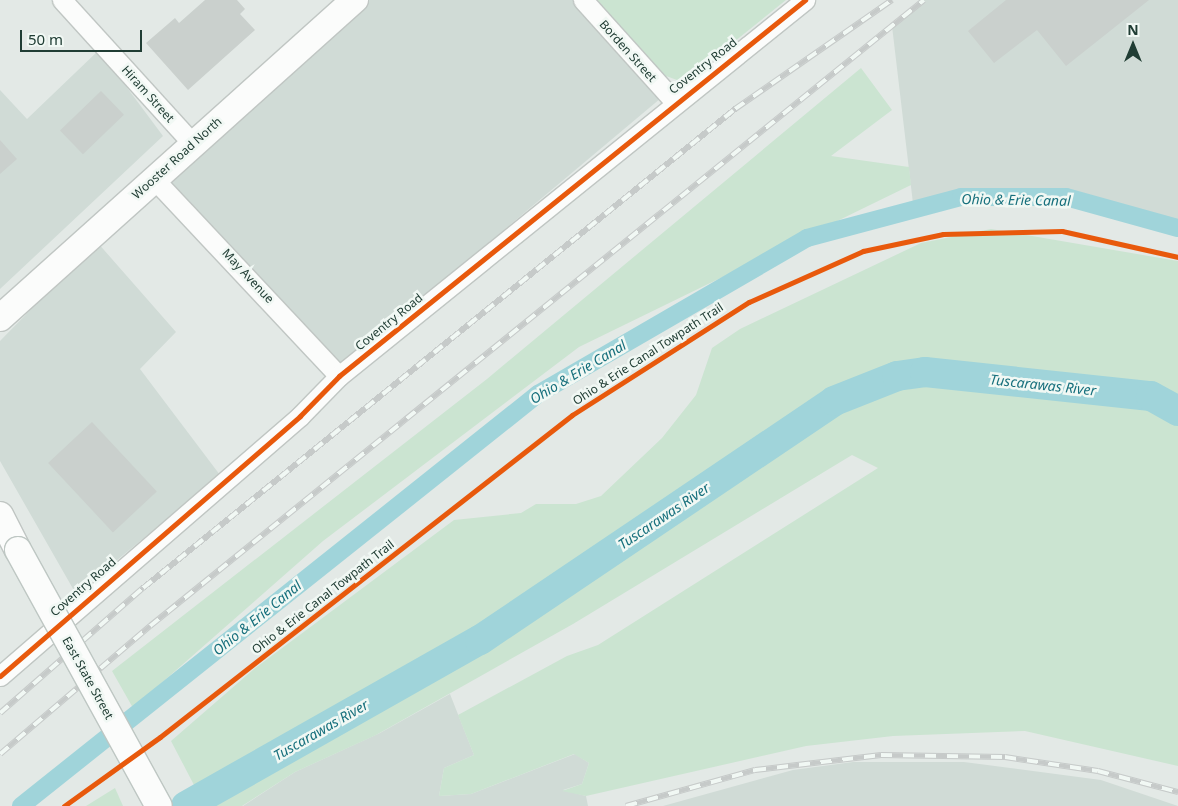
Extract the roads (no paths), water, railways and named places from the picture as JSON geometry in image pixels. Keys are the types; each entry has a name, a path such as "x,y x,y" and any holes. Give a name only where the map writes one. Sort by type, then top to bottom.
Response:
{"main road":[{"name":"Wooster Road North","path":"0,318 356,0"},
{"name":"East State Street","path":"0,515 159,806"}],"street":[{"name":"Hiram Street","path":"62,0 194,144"},
{"name":"Borden Street","path":"583,0 674,101"},
{"name":"Coventry Road","path":"0,676 300,416 339,376 674,101 804,0"},
{"name":"May Avenue","path":"154,179 339,376"}],"waterway":[{"name":"Ohio & Erie Canal","path":"21,806 538,394 807,238 961,197 1066,197 1178,228"},
{"name":"Tuscarawas River","path":"186,806 480,640 834,401 897,376 925,372 1151,396 1178,411"}],"railway":[{"path":"0,713 143,588 735,109 892,0"},
{"path":"0,754 150,626 924,0"},
{"path":"626,806 755,770 881,755 1005,757 1098,771 1178,792"}]}
